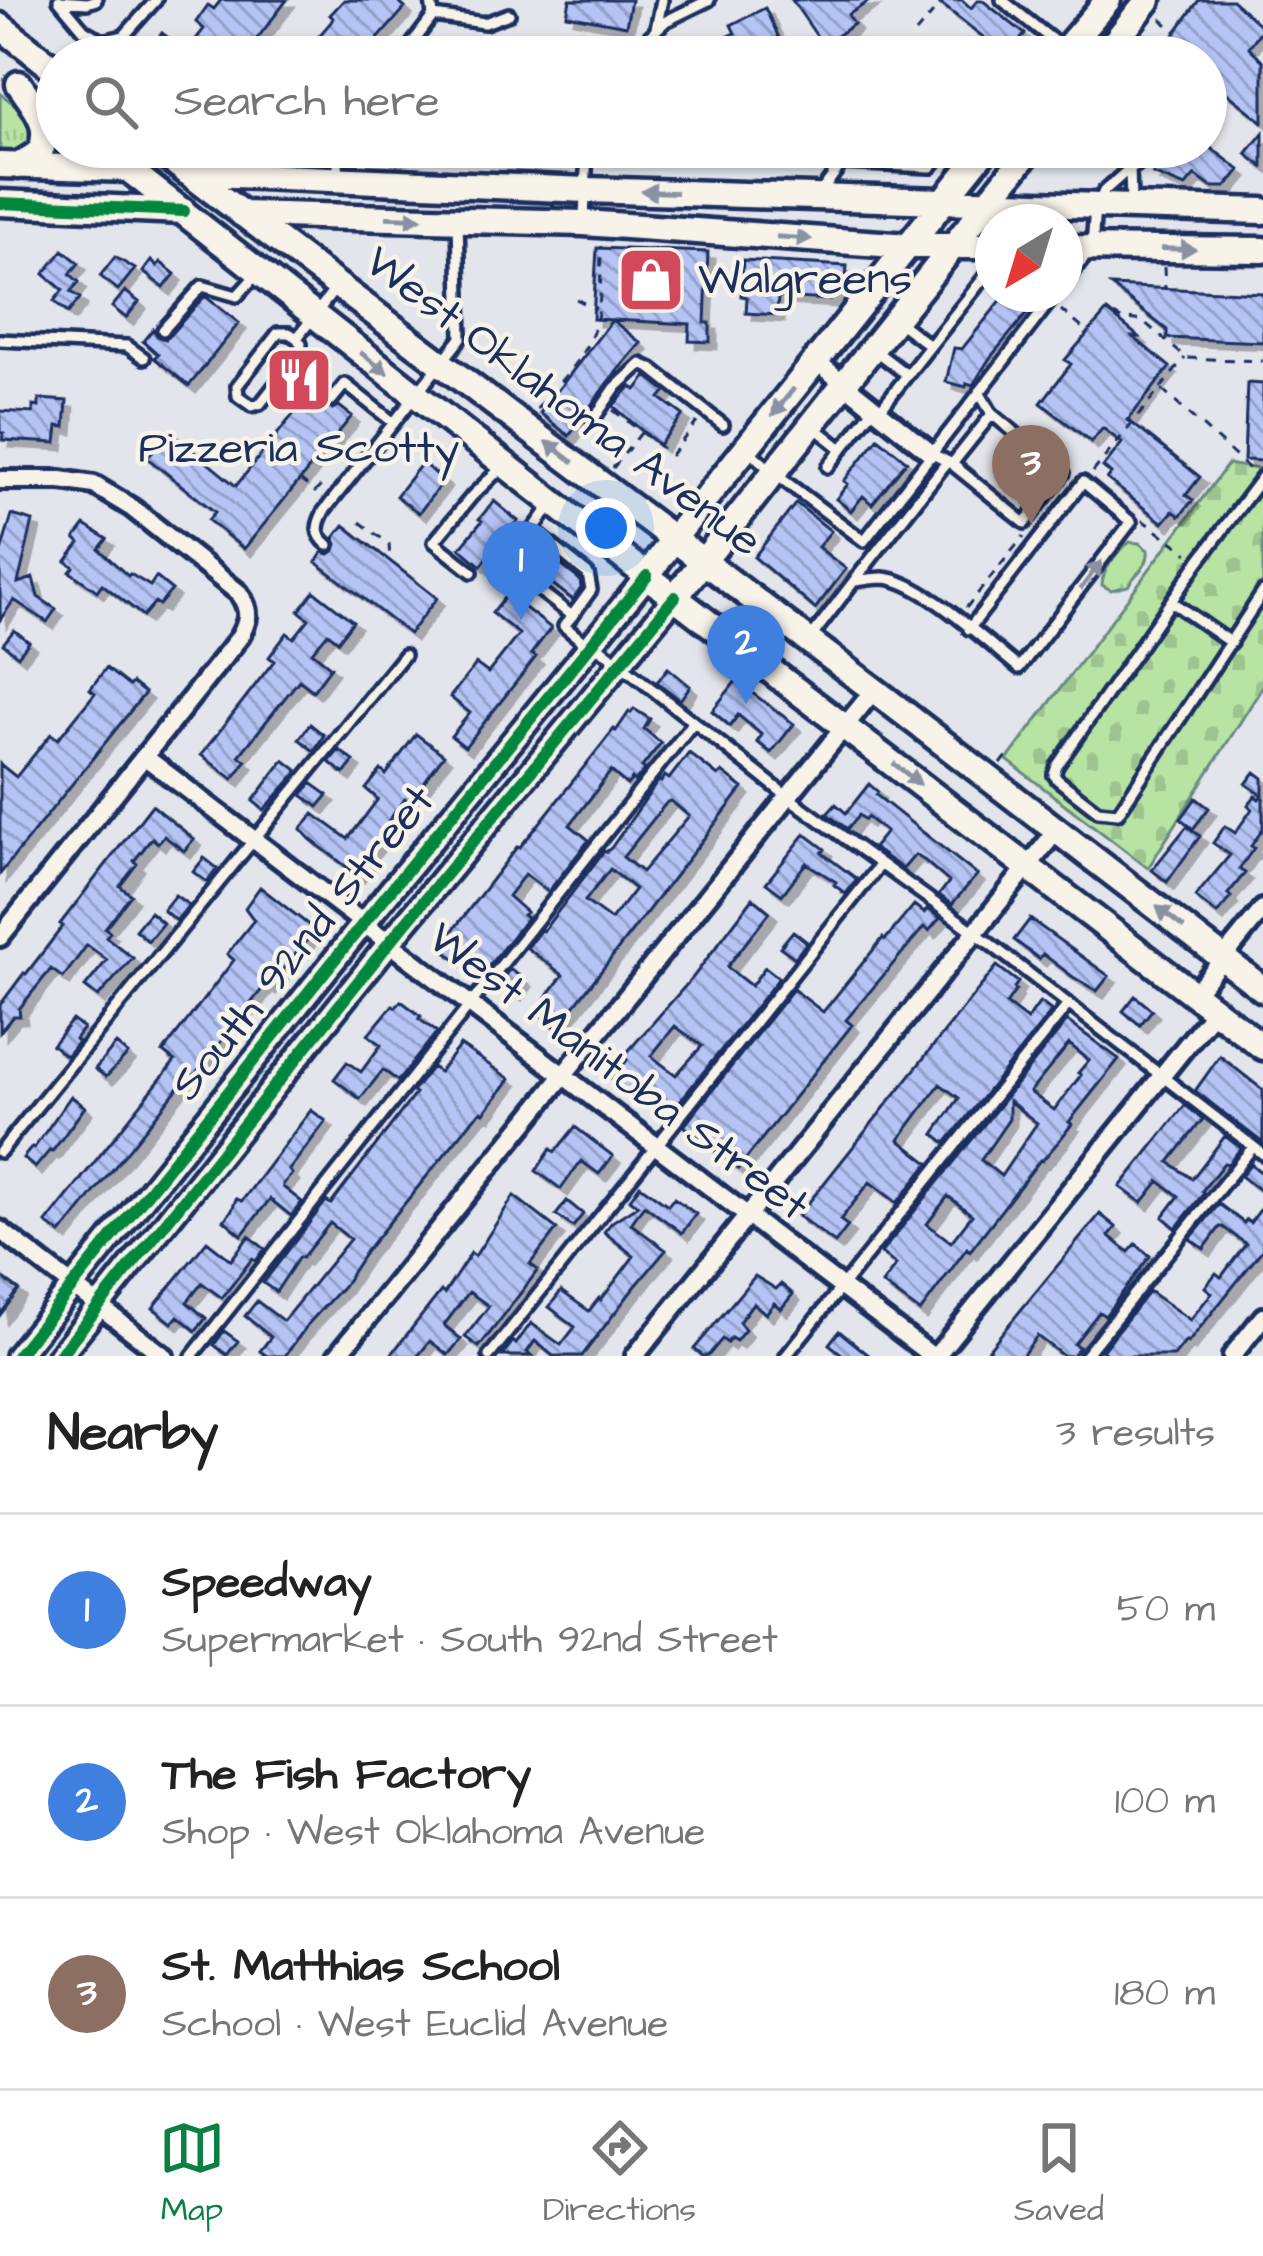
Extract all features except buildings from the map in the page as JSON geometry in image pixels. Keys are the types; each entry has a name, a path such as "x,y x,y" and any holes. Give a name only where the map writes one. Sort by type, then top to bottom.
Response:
{"main road":[{"path":"1081,36 1108,0"},
{"path":"1125,36 1154,9"},
{"path":"0,26 36,54"},
{"path":"9,77 36,98"},
{"path":"9,77 36,110"},
{"path":"98,168 1033,204"},
{"name":"West Oklahoma Avenue","path":"182,168 704,560 1263,989"},
{"name":"South 92nd Street","path":"647,576 970,168"},
{"name":"South 92nd Street","path":"675,597 1015,168"},
{"path":"1034,168 1036,188 1055,204"},
{"name":"West Oklahoma Avenue","path":"128,169 647,576 1263,1047"},
{"path":"0,203 584,223 909,246 975,246"},
{"path":"1083,206 1263,211"},
{"path":"331,216 319,226 311,250 339,285"},
{"path":"1083,248 1263,250"}],"street":[{"path":"816,362 943,460"},
{"path":"0,480 94,485 132,508 239,593 248,608 248,624 238,639 0,937"},
{"name":"South 92nd Street","path":"17,1356 647,576"},
{"name":"South 92nd Street","path":"59,1356 389,943 675,597"},
{"path":"337,1356 874,690"},
{"name":"West Manitoba Street","path":"146,757 934,1356"},
{"path":"635,1356 1057,830"},
{"path":"934,1356 1161,1078 1223,958 1263,909"},
{"path":"0,1230 164,1356"},
{"path":"1232,1356 1260,1328"}],"lane":[{"path":"59,0 96,0"},
{"path":"59,0 95,36"},
{"path":"124,36 156,0"},
{"path":"418,36 433,16 431,0"},
{"path":"656,29 662,0"},
{"path":"649,36 709,0"},
{"path":"1002,0 1044,36"},
{"path":"433,16 484,23 508,14"},
{"path":"337,179 338,168"},
{"path":"584,223 587,168"},
{"path":"817,197 838,168"},
{"path":"1083,260 1092,248 1097,206 1104,191 1130,168"},
{"path":"1130,168 1131,207"},
{"path":"717,232 718,194"},
{"path":"328,545 320,538 317,523 461,338 458,220"},
{"path":"163,330 202,286 237,296 260,271"},
{"path":"297,338 339,285"},
{"path":"828,466 975,289"},
{"path":"808,640 943,460 979,392 1042,312"},
{"path":"895,319 930,346"},
{"path":"278,333 297,338 299,353 260,404 252,406 238,396 237,386 278,333"},
{"path":"0,340 127,346 143,358"},
{"path":"872,348 907,375"},
{"path":"593,420 615,388 641,364 723,425"},
{"path":"332,400 345,384 394,423"},
{"path":"943,460 1025,524 1064,473 992,414 979,392"},
{"path":"746,448 864,541 992,414"},
{"path":"811,424 842,449"},
{"path":"472,572 434,542 505,464"},
{"path":"1262,477 1057,766 1054,775 1058,780 1098,811 1118,812 1263,592"},
{"path":"854,581 886,578 919,589 969,629 1019,668 1131,522 1083,482 969,629"},
{"path":"554,502 507,565 572,616"},
{"path":"532,530 588,574 591,590 564,626 976,933 1258,1151 1084,1356"},
{"path":"1172,602 1231,643"},
{"path":"0,1151 404,655"},
{"path":"192,1356 693,723"},
{"path":"488,1356 881,865"},
{"path":"786,1356 1067,1006"}],"path":[{"path":"916,34 944,0"},
{"path":"1154,9 1178,33"},
{"path":"536,411 592,334 601,244"},
{"path":"1164,268 1165,289"},
{"path":"576,298 598,310"},
{"path":"1069,312 1088,332"},
{"path":"1114,315 1125,322 1143,321 1186,358 1263,362"},
{"path":"1088,478 1186,358"},
{"path":"1160,389 1262,477"},
{"path":"613,410 671,455 705,411"},
{"path":"612,470 642,432"},
{"path":"300,480 315,492 324,483"},
{"path":"360,522 388,544 390,561"},
{"path":"957,619 1027,532"},
{"path":"1167,540 1199,561"},
{"path":"997,771 1010,752"},
{"path":"244,1012 260,1024"}],"green space":[{"path":"0,93 36,125 33,145 17,154 0,153"},
{"path":"1228,464 1263,470 1263,686 1148,868 1007,760"},
{"path":"1130,542 1148,550 1147,561 1128,586 1111,590 1102,585 1105,573"}],"cycle path":[{"path":"0,203 184,211"},
{"path":"17,1356 647,576"},
{"path":"59,1356 389,943 675,597"}],"place":[{"name":"Walgreens","path":"651,280"},
{"name":"Pizzeria Scotty","path":"299,380"},
{"name":"St. Matthias School","path":"1031,524"},
{"name":"Speedway","path":"521,620"},
{"name":"The Fish Factory","path":"746,704"}]}
